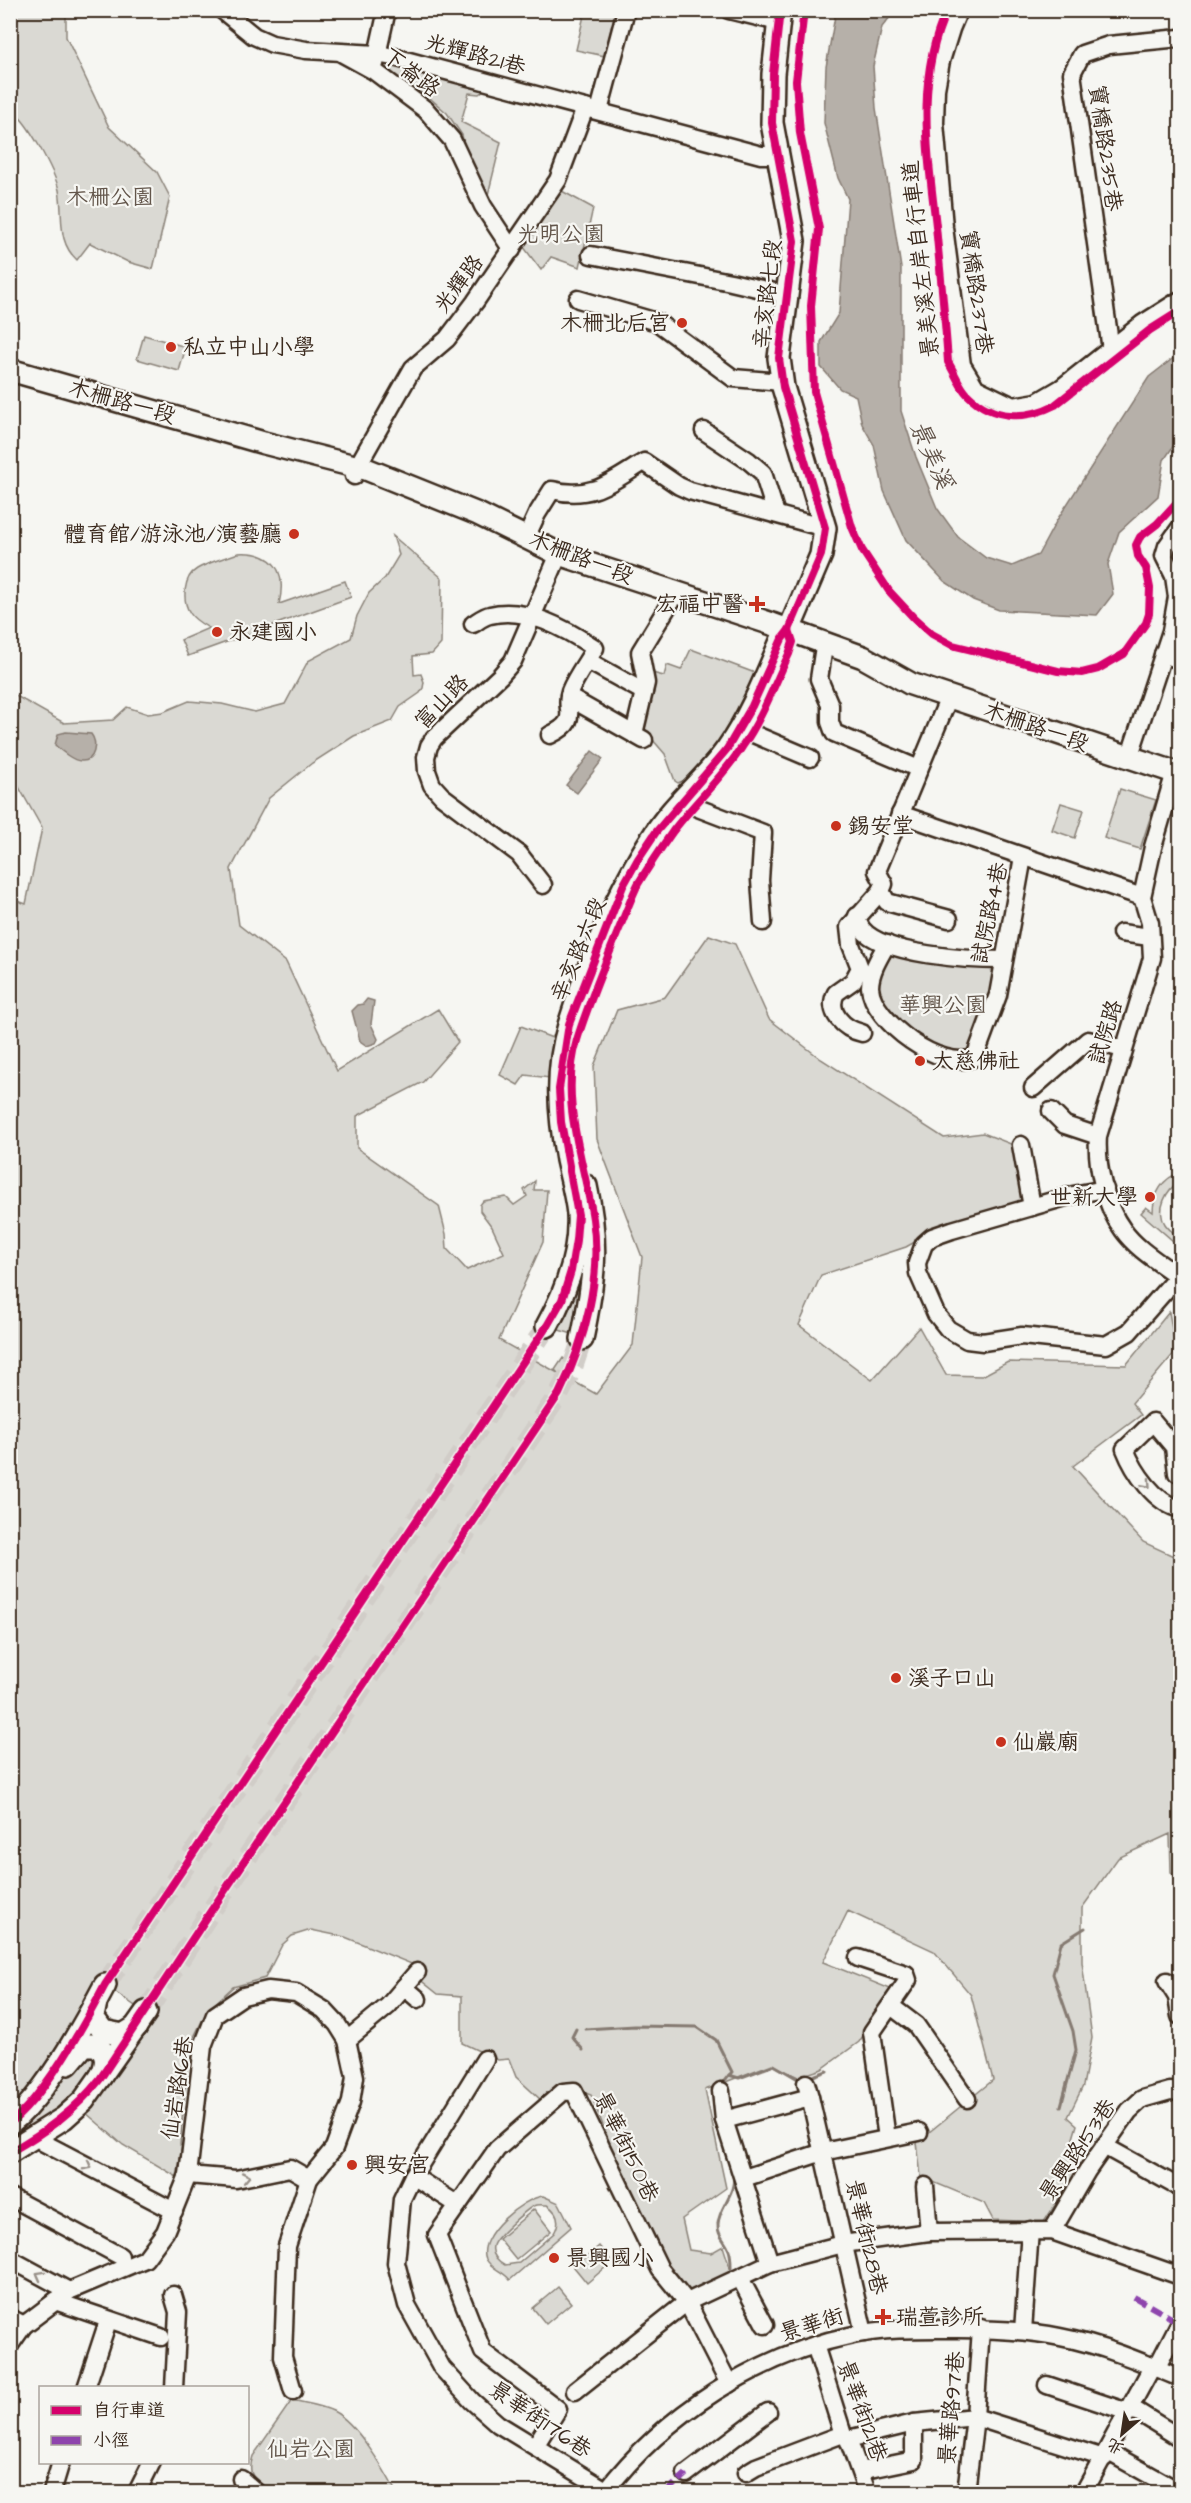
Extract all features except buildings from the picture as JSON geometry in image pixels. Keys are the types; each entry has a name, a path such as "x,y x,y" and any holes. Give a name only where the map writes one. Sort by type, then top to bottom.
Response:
{"main road":[{"name":"辛亥路七段","path":"779,16 773,74 772,123 794,241 778,358 782,382 825,528 821,555 788,637"},
{"name":"木柵路一段","path":"10,370 411,486 478,514 526,538 557,559 788,637 823,653 948,700 1178,776"},
{"name":"木柵路一段","path":"10,380 289,461 356,471 557,559 670,603 863,657 911,684 948,700 1178,776"},
{"name":"辛亥路六段","path":"582,1339 592,1291 595,1252 594,1220 573,1124 571,1080 577,1042 601,975 638,885 674,830 718,780 751,734 788,637"},
{"name":"辛亥路六段","path":"546,1326 562,1300 571,1271 578,1215 561,1122 559,1089 569,1024 624,886 638,859 656,832 727,749 788,637"},
{"path":"10,2123 21,2115 44,2085 100,1993 93,2018 103,2031 123,2035 141,2019 100,2079 77,2106 38,2136 10,2152"},
{"path":"44,2085 61,2076 77,2051 90,2044 97,2045 104,2051 106,2057 100,2079"}],"street":[{"name":"下崙路","path":"222,10 254,36 272,44 298,50 339,52 375,62 426,110 452,140 483,206 512,250"},
{"path":"375,62 387,10"},
{"name":"光輝路","path":"356,471 413,368 447,339 512,250 558,180 592,110 626,10"},
{"path":"729,10 779,16"},
{"name":"寶橋路237巷","path":"959,10 951,29 938,80 935,123 945,238 962,365 976,388 1013,406 1037,402 1061,388 1142,324 1180,300"},
{"name":"寶橋路235巷","path":"1111,350 1072,73 1082,54 1109,45 1180,38"},
{"name":"光輝路21巷","path":"375,62 592,110"},
{"path":"592,110 761,155 778,155"},
{"path":"591,255 787,295"},
{"path":"578,299 657,322 733,378 782,382"},
{"path":"704,431 763,473 776,514"},
{"path":"526,538 552,490 570,494 596,490 644,462 690,491 825,528"},
{"path":"1129,758 1163,654 1177,597 1174,576 1164,556 1178,531"},
{"name":"富山路","path":"543,885 519,854 442,796 432,785 427,771 426,757 434,738 513,661 557,559"},
{"path":"570,698 639,738 646,683 640,652 670,603"},
{"path":"473,624 489,615 518,614 533,617 572,633 595,648 569,693 571,715 561,730 550,735"},
{"path":"823,653 819,679 830,705 830,722 834,733 919,769"},
{"path":"1163,654 1180,660"},
{"path":"588,661 644,692"},
{"path":"862,1032 855,1031 839,1020 835,1015 833,1004 836,993 853,981 860,968 849,936 849,927 881,891 884,884 877,871 948,700"},
{"path":"751,734 810,759"},
{"name":"試院路","path":"1178,776 1153,847 1142,897 1150,923 1152,958 1098,1136 1097,1154 1106,1189 1122,1230 1179,1277"},
{"path":"695,807 763,833 760,880 763,922"},
{"path":"900,814 1023,857"},
{"name":"試院路4巷","path":"887,944 878,959 871,983 874,1000 884,1015 900,1032 931,1054 967,1061 975,1057 998,995 1023,857 1142,897"},
{"path":"881,891 887,902 949,919"},
{"path":"857,916 860,927 866,934 887,944 952,959 1003,960"},
{"path":"849,964 844,948 842,924 846,917 857,916"},
{"path":"1121,933 1150,937"},
{"path":"1032,1088 1088,1040 1123,1049"},
{"path":"1051,1112 1065,1125 1098,1136"},
{"path":"1021,1145 1032,1207"},
{"path":"1106,1189 1032,1207 932,1237 924,1244 919,1254 918,1273 936,1314 948,1329 967,1340 983,1342 1022,1336 1106,1345 1129,1332 1179,1277"},
{"path":"1180,1473 1177,1473 1174,1447 1153,1422 1125,1449 1132,1467 1153,1490 1169,1506 1180,1509"},
{"path":"858,1958 906,1974 908,1980 872,2032 887,2138"},
{"path":"347,2040 388,2006 417,1972"},
{"path":"1167,1981 1177,1997 1180,2016"},
{"path":"404,1987 418,1999"},
{"name":"仙岩路16巷","path":"10,2345 17,2322 62,2296 145,2259 165,2232 188,2175 203,2046 215,2015 243,1996 268,1990 296,1993 324,2010 337,2024 347,2040 355,2078 351,2103 334,2148 309,2179 287,2246 283,2357 293,2391"},
{"path":"891,2006 916,2025 967,2099"},
{"name":"景華街176巷","path":"485,2059 413,2176 402,2199 396,2263 407,2305 442,2368 498,2424 606,2491"},
{"name":"景華街128巷","path":"724,2120 808,2090 864,2333"},
{"name":"景華街150巷","path":"458,2205 496,2149 564,2092 574,2091 660,2269 687,2302 729,2384"},
{"path":"721,2091 724,2120 770,2264"},
{"name":"景興路153巷","path":"1052,2231 1104,2146 1129,2111 1142,2099 1170,2091 1180,2092"},
{"name":"景華街128巷","path":"744,2178 823,2152 919,2132"},
{"path":"38,2136 44,2143 174,2211"},
{"path":"1104,2146 1180,2188"},
{"path":"188,2175 236,2179 290,2168 309,2179"},
{"path":"413,2176 458,2205 438,2235 483,2352 558,2409 535,2446"},
{"path":"925,2186 929,2232"},
{"path":"10,2197 120,2256"},
{"path":"1023,2331 1030,2230"},
{"path":"575,2391 687,2302 770,2264 843,2244 929,2232 1052,2231 1180,2276"},
{"path":"10,2259 62,2296 108,2320 162,2337"},
{"path":"741,2278 765,2325"},
{"path":"173,2295 178,2312 174,2386"},
{"path":"87,2386 108,2320"},
{"path":"1084,2493 1152,2367 1160,2361 1180,2322"},
{"name":"景華街","path":"606,2491 638,2454 677,2419 729,2384 781,2357 815,2345 864,2333 981,2328 1023,2331 1089,2344 1180,2378"},
{"name":"景華路97巷","path":"966,2493 975,2417 981,2328"},
{"name":"景華街121巷","path":"815,2345 867,2493"},
{"path":"1047,2385 1119,2409 1138,2412 1180,2438"},
{"path":"686,2474 768,2412"},
{"path":"746,2473 756,2467 846,2436 914,2423 975,2417 1106,2455 1180,2492"},
{"path":"860,2470 915,2460 914,2423"},
{"path":"52,2493 61,2464"},
{"path":"137,2493 152,2464"},
{"path":"241,2479 256,2493"}],"green space":[{"name":"木柵公園","path":"11,10 66,11 66,37 109,127 157,172 170,197 153,269 128,262 90,243 77,260 70,253 63,236 59,190 56,182 32,134 11,111"},
{"path":"585,11 615,11 605,56 576,50"},
{"path":"386,63 486,88 479,94 469,93 461,122 501,142 486,203 466,154 462,135 447,113 425,94 384,75 382,69"},
{"name":"光明公園","path":"560,190 593,208 580,267 551,257 541,270 523,246"},
{"path":"144,335 186,347 179,371 137,359"},
{"path":"393,536 442,578 441,644 432,654 413,656 414,675 421,674 424,682 423,688 420,693 400,707 392,721 354,736 312,763 269,798 231,869 239,925 286,962 337,1071 438,1009 458,1042 423,1082 357,1116 357,1148 439,1206 447,1249 467,1270 504,1253 492,1227 480,1211 483,1201 506,1197 514,1205 527,1196 524,1190 535,1181 534,1190 547,1190 543,1242 499,1340 558,1373 555,1370 563,1358 570,1362 562,1375 596,1394 633,1345 642,1257 597,1139 594,1066 617,1010 665,997 709,935 735,944 769,1019 821,1059 944,1138 983,1133 1016,1146 1027,1204 936,1230 906,1247 821,1275 799,1325 872,1380 919,1327 946,1375 982,1376 1008,1362 1126,1365 1169,1312 1176,1351 1132,1403 1141,1415 1073,1466 1143,1542 1180,1559 1180,1886 1171,1872 1170,1834 1118,1858 1082,1908 1082,1962 1092,2038 1083,2086 1068,2117 1077,2125 1068,2155 1081,2165 1044,2222 993,2220 984,2203 921,2177 917,2142 993,2080 971,1995 934,1951 848,1911 823,1962 893,1990 859,2042 822,2069 798,2077 772,2064 705,2090 726,2188 682,2219 689,2250 711,2253 723,2246 732,2274 685,2295 661,2261 621,2171 591,2095 565,2085 541,2100 516,2077 509,2059 498,2060 462,2043 462,1996 438,1994 418,1978 424,1969 345,1937 311,1930 292,1936 282,1945 265,1978 233,1987 207,2011 189,2047 180,2145 182,2146 177,2177 123,2145 85,2112 107,2088 153,2018 98,1981 26,2094 11,2109 10,898 26,904 42,828 11,773 11,693 64,723 113,720 127,707 148,714 163,712 189,701 222,704 255,712 285,704 308,661 351,638 357,616 369,593 385,578 399,555"},
{"path":"238,553 261,555 275,565 281,582 279,604 345,581 351,597 188,656 181,640 209,628 198,622 187,608 185,590 189,578 197,569"},
{"path":"691,649 755,673 725,733 687,779 678,783 675,781 665,754 645,731 648,672 664,676 667,665 681,670"},
{"path":"1120,789 1156,800 1140,849 1104,838"},
{"path":"1061,803 1084,810 1075,838 1052,830"},
{"name":"華興公園","path":"888,951 998,968 973,1053 955,1052 928,1045 909,1032 878,999 877,972"},
{"path":"521,1026 555,1039 550,1078 525,1075 518,1085 500,1075"},
{"path":"1180,1173 1180,1182 1170,1190 1164,1200 1162,1218 1170,1230 1180,1238 1180,1247 1141,1213 1146,1207 1153,1212 1160,1188 1169,1178"},
{"path":"590,1247 576,1335 552,1328"},
{"path":"89,2049 102,2061 76,2099 11,2146 10,2131 48,2100 79,2054"},
{"path":"543,2196 559,2203 571,2227 510,2280 488,2262 485,2250 494,2229 524,2203","holes":["547,2205 558,2221 554,2233 519,2263 505,2265 498,2260 494,2255 493,2246 510,2225 533,2206"]},
{"path":"534,2209 551,2231 516,2260 499,2239"},
{"path":"599,2246 612,2262 587,2283 574,2267"},
{"path":"558,2287 571,2303 546,2324 533,2308"},
{"name":"仙岩公園","path":"292,2400 323,2407 342,2417 369,2447 396,2492 267,2492 251,2473 251,2463 253,2456"}],"shaded area":[{"path":"836,10 895,11 882,27 873,66 876,108 901,268 901,411 916,457 937,508 958,537 986,558 1012,566 1038,555 1057,520 1149,377 1180,353 1180,436 1164,460 1158,496 1119,532 1108,564 1113,594 1097,615 999,610 973,600 944,581 906,540 884,491 874,445 862,424 856,396 840,389 821,367 821,342 839,313 848,199 838,178 824,123 826,67"},
{"path":"66,732 91,734 95,747 89,758 81,761 74,759 55,745 58,734"},
{"path":"592,751 603,759 577,793 566,785"},
{"path":"367,999 374,1001 371,1024 378,1039 376,1043 367,1046 360,1041 352,1011"}],"waterway":[{"path":"1061,2106 1076,2050 1073,2031 1053,1974 1061,1943 1085,1928"},
{"path":"585,2029 635,2026 697,2027 716,2040 732,2072 729,2075"},
{"path":"576,2029 572,2037 583,2050"},
{"path":"721,2085 729,2075 739,2078 774,2065 798,2079 803,2078"},
{"path":"810,2077 827,2071"},
{"path":"731,2268 730,2252 720,2234 718,2224 734,2181 733,2175"}],"tunnel":[{"path":"105,1985 547,1326"},
{"path":"146,2012 209,1914 559,1394 572,1369 582,1339"}],"marked path":[{"path":"1134,2297 1180,2323"},
{"path":"666,2492 686,2474"}],"cycle path":[{"path":"10,2123 37,2096 63,2059 105,1985 547,1326 562,1300 571,1271 578,1215 561,1122 559,1089 569,1024 623,886 656,832 727,749 752,706 782,639 789,630 821,555 825,528 783,387 779,358 794,241 772,123 773,74 780,10"},
{"path":"804,10 796,81 800,133 819,229 811,306 814,392 852,527 862,550 889,591 932,634 952,645 1058,671 1082,673 1098,669 1124,654 1146,623 1149,614 1150,588 1146,568 1138,556 1136,545 1140,537 1157,524 1180,499"},
{"name":"景美溪左岸自行車道","path":"947,10 937,36 927,89 928,144 948,362 968,395 988,409 999,413 1021,415 1044,410 1055,405 1150,330 1180,311"},
{"path":"10,2152 59,2120 100,2079 559,1394 584,1331 595,1264 593,1219 572,1108 572,1063 577,1040 638,884 673,831 726,769 749,736 789,654 793,642 789,630"}],"place":[{"name":"木柵北后宮","path":"682,323"},
{"name":"私立中山小學","path":"171,347"},
{"name":"體育館/游泳池/演藝廳","path":"294,534"},
{"name":"宏福中醫","path":"757,604"},
{"name":"永建國小","path":"217,632"},
{"name":"錫安堂","path":"836,826"},
{"name":"大慈佛社","path":"920,1061"},
{"name":"世新大學","path":"1150,1197"},
{"name":"溪子口山","path":"896,1678"},
{"name":"仙巖廟","path":"1001,1742"},
{"name":"興安宮","path":"352,2165"},
{"name":"景興國小","path":"554,2258"},
{"name":"瑞萱診所","path":"883,2317"}],"water label":[{"name":"景美溪","path":"931,455"}]}
